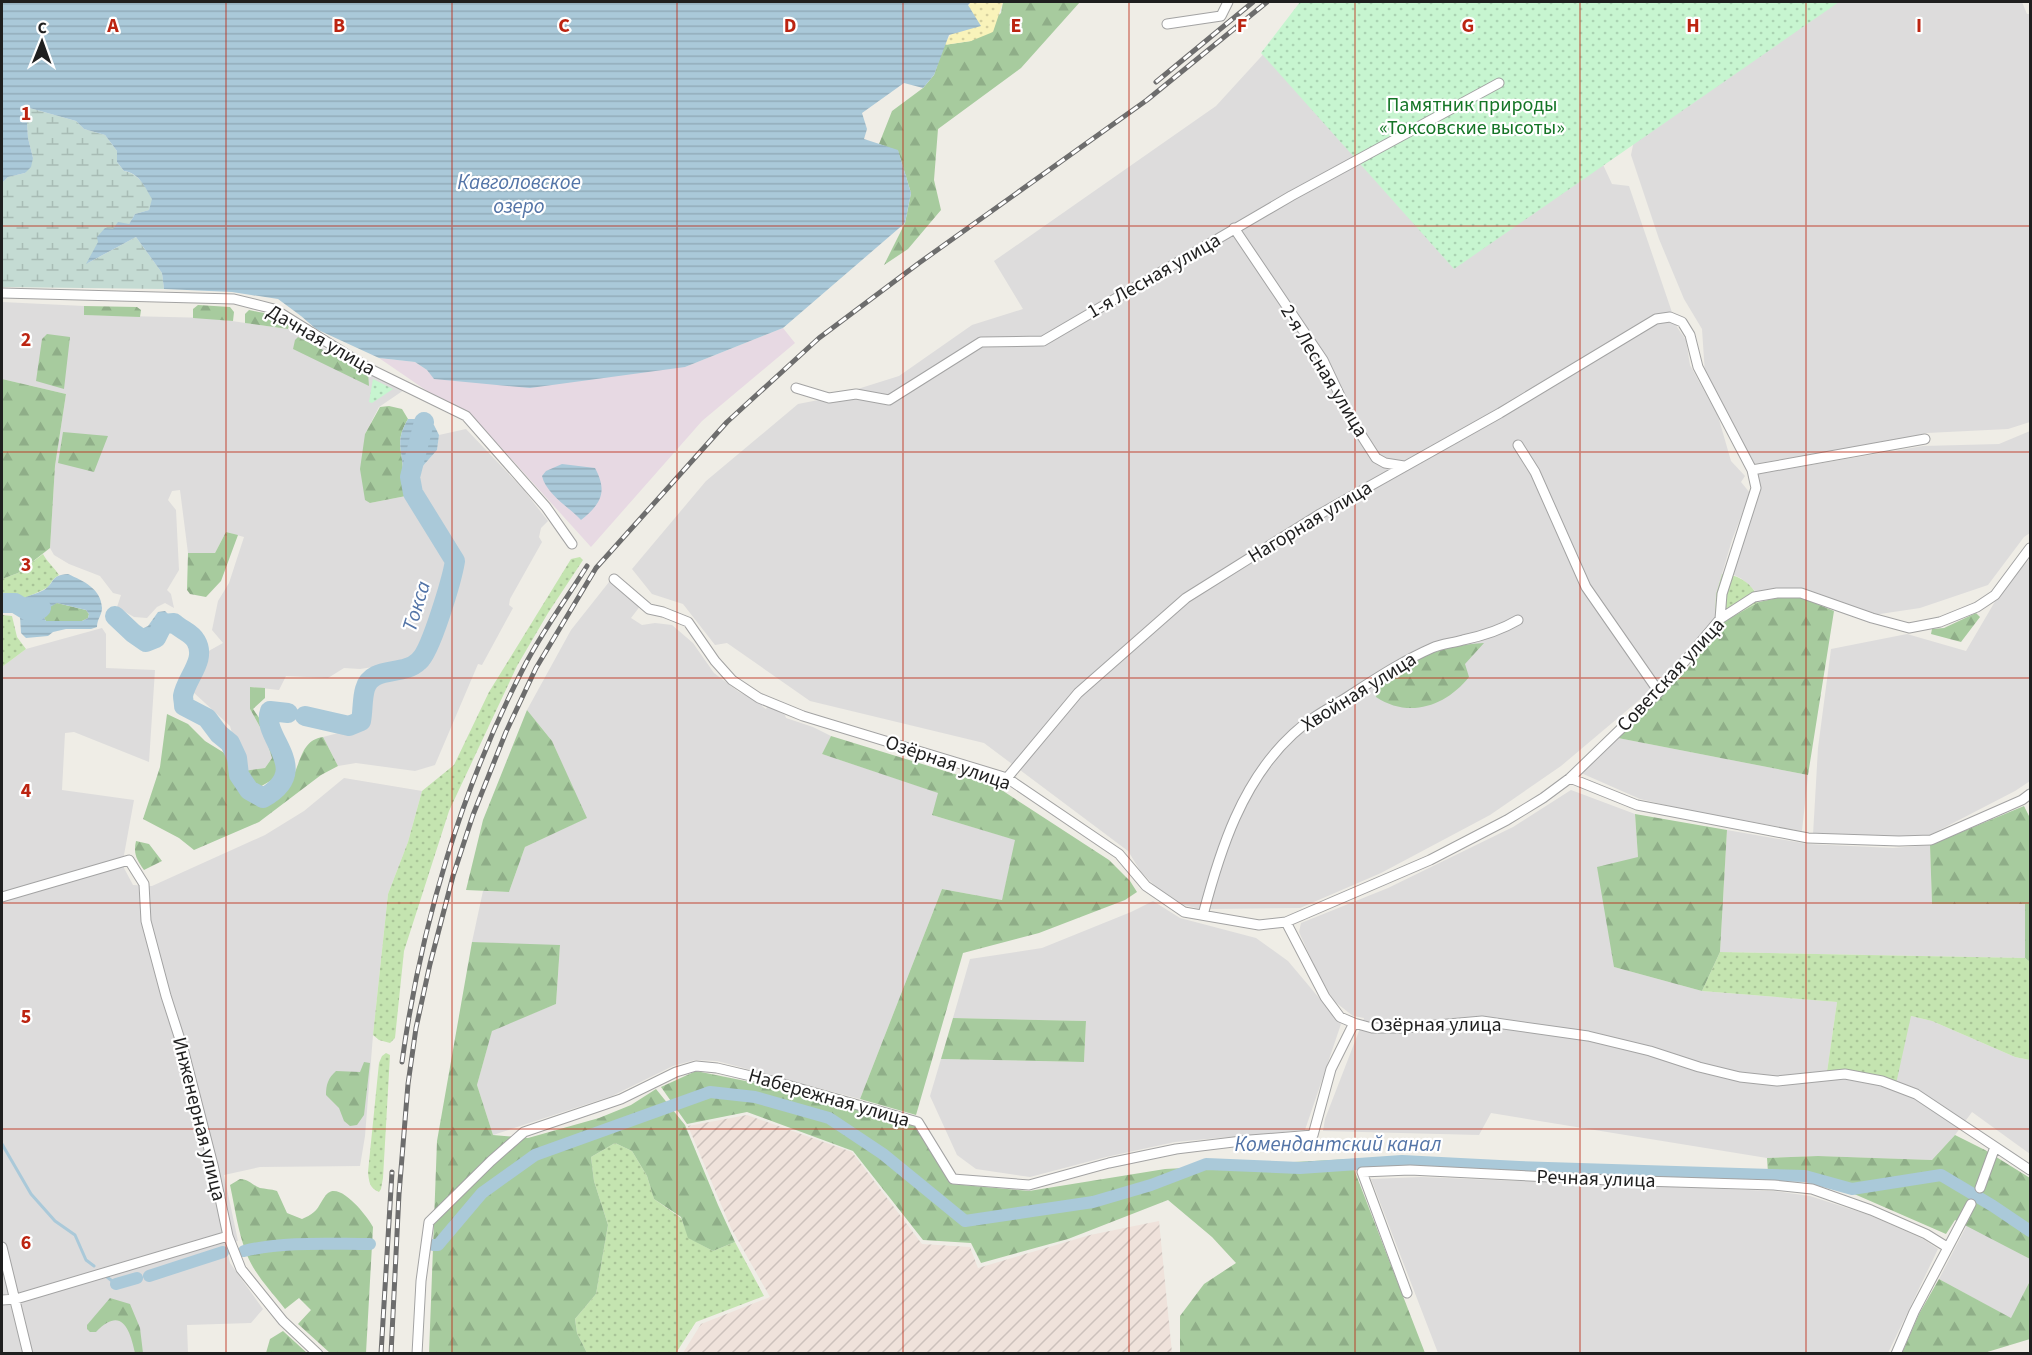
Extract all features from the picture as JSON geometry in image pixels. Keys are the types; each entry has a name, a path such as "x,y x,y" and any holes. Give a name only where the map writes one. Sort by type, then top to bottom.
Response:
{"street":[{"path":"1167,24 1221,16 1228,2"},
{"name":"1-я Лесная улица","path":"796,388 829,398 856,394 889,400 981,342 1043,341 1234,228 1499,83"},
{"name":"2-я Лесная улица","path":"1234,228 1323,360 1351,419 1376,458 1385,463 1406,466"},
{"name":"Дачная улица","path":"2,293 234,299 274,309 370,369 466,416 546,507 572,544"},
{"name":"Нагорная улица","path":"1007,778 1078,693 1186,598 1320,514 1500,413 1656,319 1670,317 1682,321 1690,335 1698,367 1752,470"},
{"path":"1720,619 1722,594 1756,488 1752,470 1925,439"},
{"path":"1518,445 1535,472 1586,587 1659,692"},
{"name":"Советская улица","path":"1286,922 1430,860 1507,820 1543,798 1570,778 1659,692 1720,619 1754,597 1801,593 1872,618 1909,628 1940,622 1977,608 1995,595 2031,548"},
{"name":"Озёрная улица","path":"614,579 649,609 688,622 715,662 732,680 759,698 803,716 1007,778 1119,854 1146,886 1184,912 1259,925 1286,922 1325,997 1340,1017 1354,1023 1372,1028 1403,1028 1482,1021 1588,1036 1740,1077 1777,1081 1845,1074 1882,1082 1916,1094 2031,1170"},
{"name":"Хвойная улица","path":"1203,915 1215,867 1249,789 1281,745 1315,715 1341,701 1368,682 1434,647 1490,634 1518,620"},
{"path":"1570,778 1637,805 1797,836 1830,840 1931,840 2031,794"},
{"name":"Инженерная улица","path":"2,897 129,860 144,884 146,921 213,1165 228,1236 241,1269 283,1321 318,1353"},
{"name":"Набережная улица","path":"417,1353 421,1281 429,1222 524,1132 621,1099 676,1072 696,1066 717,1068 780,1083 918,1122 953,1179 1029,1185 1109,1163 1176,1149 1313,1135 1331,1069 1354,1023"},
{"path":"1980,1188 1995,1147"},
{"name":"Речная улица","path":"1407,1293 1362,1172 1410,1170 1774,1185 1812,1189 1871,1210 1926,1234 1947,1247"},
{"path":"1896,1353 1914,1312 1971,1204"},
{"path":"2,1300 16,1299 228,1236"},
{"path":"2,1246 28,1353"}],"shaded area":[{"path":"1311,2 2022,2 2027,14 2030,14 2030,422 2008,429 1927,433 1877,444 1754,464 1705,374 1702,329 1684,299 1659,239 1631,155 1638,120 1599,156 1612,184 1629,186 1677,327 1686,340 1690,365 1718,416 1731,461 1745,476 1741,482 1750,493 1732,540 1716,594 1715,618 1663,680 1561,766 1490,815 1381,873 1300,908 1200,909 1184,905 1156,887 1141,872 1128,851 984,743 810,701 727,643 715,645 683,604 652,594 632,569 706,481 798,404 829,398 899,376 972,325 1023,309 994,261 1216,106"},
{"path":"2,302 84,306 84,315 211,318 288,329 404,390 379,407 365,434 370,503 411,495 449,563 442,592 420,648 399,663 360,669 344,668 328,678 286,676 279,690 251,687 250,709 265,736 272,758 265,768 243,771 230,726 192,691 205,653 223,643 212,630 218,601 229,583 244,537 226,532 215,553 188,553 180,490 172,491 168,500 176,510 179,570 167,590 171,594 174,608 165,603 157,607 147,618 134,617 117,607 121,595 113,593 100,576 69,564 54,555 50,548 55,466 66,394 2,379"},
{"path":"783,328 795,343 702,421 591,547 468,411 430,393 379,358 415,362 427,370 685,367"},
{"path":"466,429 523,489 548,521 541,528 539,537 542,542 510,599 509,605 513,608 482,665 478,664 435,765 415,771 356,763 338,766 323,737 366,724 367,696 371,684 380,676 407,673 421,664 432,651 457,580 459,560 415,492 422,467 437,450 439,435"},
{"path":"2030,431 2030,533 2024,537 1988,585 1920,608 1873,615 1802,590 1757,593 1742,579 1732,574 1761,490 1758,474 1923,446 1999,444"},
{"path":"2030,558 2030,781 1930,835 1900,837 1813,835 1818,748 1831,649 1907,634 1966,651 1997,598"},
{"path":"609,582 641,605 631,618 642,625 655,623 672,625 693,643 714,673 739,692 763,703 762,706 766,709 768,705 785,715 786,718 831,736 822,754 939,793 932,815 1016,840 1002,900 942,889 860,1099 717,1061 695,1060 673,1066 612,1096 493,1135 477,1085 492,1030 556,1004 560,946 472,942 483,891 509,892 525,847 586,818 552,741 527,710 571,630"},
{"path":"102,628 106,634 106,668 155,670 149,762 74,732 65,733 62,790 134,800 124,855 124,868 133,885 152,886 265,835 304,811 344,778 422,791 408,842 388,894 365,1136 360,1166 260,1167 224,1175 238,1241 225,1243 230,1263 263,1309 251,1323 187,1325 188,1353 2,1354 2,667 26,649"},
{"path":"1618,738 1808,775 1802,831 1640,799 1581,773"},
{"path":"1571,790 1635,814 1638,857 1614,967 1702,991 1837,1002 1827,1072 1911,1016 1932,1021 2015,1057 2030,1060 2030,1154 1972,1112 1932,1160 1818,1156 1767,1158 1491,1113 1479,1135 1323,1131 1325,1119 1364,1018 1353,1016 1334,1001 1317,972 1299,932 1301,923 1388,888 1513,827"},
{"path":"1727,830 1808,844 1893,848 1930,845 1932,904 2025,904 2025,958 1720,952"},
{"path":"1153,901 1180,918 1256,938 1288,961 1341,1024 1305,1130 1175,1142 1030,1177 976,1169 957,1155 930,1096 941,1059 1084,1062 1086,1021 953,1018 970,959 1042,948"},
{"path":"747,1115 852,1152 922,1244 970,1247 978,1268 1090,1235 1159,1221 1172,1353 683,1353 701,1324 770,1297 731,1228 688,1126"},
{"path":"1421,1177 1774,1191 1810,1196 1869,1215 1923,1239 1938,1249 1888,1353 1438,1353 1371,1179"},
{"path":"1967,1225 2030,1259 2030,1281 2012,1319 1939,1279"}],"green space":[{"path":"1003,2 1080,2 1021,68 938,129 934,180 941,210 908,249 884,265 905,223 911,193 898,151 879,144 892,111 923,88 934,75 944,45 971,41 1001,13"},
{"name":"Памятник природы «Токсовские высоты»","path":"1300,2 1839,2 1454,269 1261,53"},
{"path":"26,107 76,121 84,129 105,135 117,151 117,162 124,171 134,175 144,185 153,199 149,210 135,214 129,224 108,234 99,243 88,263 136,237 162,273 164,289 2,287 2,183 8,177 25,173 33,158 28,138"},
{"path":"198,305 230,307 234,312 233,321 193,318 193,309"},
{"path":"84,306 137,307 141,310 140,317 84,315"},
{"path":"249,310 280,318 289,325 288,329 245,323 245,314"},
{"path":"47,334 70,337 64,389 36,381 42,339"},
{"path":"298,337 368,373 369,386 293,349"},
{"path":"2,379 66,394 55,466 50,548 18,573 2,579"},
{"path":"373,379 393,389 372,403 369,402"},
{"path":"389,406 402,409 408,419 401,434 400,446 403,473 410,477 413,493 370,503 365,500 360,469 365,434 380,407"},
{"path":"63,432 108,436 94,472 58,463"},
{"path":"226,532 238,535 221,581 206,597 190,594 187,590 188,553 215,553"},
{"path":"43,554 59,575 49,586 21,599 2,597 2,579 18,573"},
{"path":"580,557 583,560 517,666 449,811 404,951 395,1038 390,1043 379,1040 373,1035 388,894 408,842 422,791 454,765 489,692 571,559"},
{"path":"1722,574 1740,578 1754,590 1759,602 1723,622 1715,618 1716,594"},
{"path":"1800,597 1834,611 1808,775 1618,738 1689,667 1723,622 1759,602"},
{"path":"57,603 86,610 89,614 88,618 82,621 46,621 43,616 50,606"},
{"path":"1976,613 1980,617 1961,642 1931,634 1932,629 1944,628"},
{"path":"2,615 12,616 17,637 26,649 2,667"},
{"path":"1484,643 1465,664 1469,677 1460,687 1438,702 1414,708 1401,707 1376,697 1375,687 1411,661 1440,650"},
{"path":"250,687 265,688 265,698 253,709 264,725 280,758 278,772 272,780 258,788 250,786 243,771 265,768 272,758 265,736 250,709"},
{"path":"527,710 552,741 587,818 525,847 509,892 466,890 483,820"},
{"path":"167,714 188,724 205,741 226,754 234,776 248,792 262,801 277,793 290,782 305,748 315,739 323,737 338,766 321,775 259,822 194,850 179,838 143,819 160,767"},
{"path":"831,736 997,787 1109,860 1130,881 1137,892 1125,900 1039,933 963,953 916,1115 860,1099 942,889 1002,900 1015,840 932,815 938,793 822,754"},
{"path":"2024,806 2030,818 2030,962 2025,958 2025,904 1932,904 1930,845"},
{"path":"1635,814 1727,830 1720,952 1702,991 1614,967 1597,867 1638,857"},
{"path":"136,841 149,844 162,861 144,870 136,857"},
{"path":"472,942 560,945 556,1004 492,1031 477,1085 493,1135 528,1138 599,1118 631,1105 656,1089 685,1125 735,1242 713,1251 688,1238 681,1217 654,1199 647,1176 632,1151 615,1143 591,1157 594,1181 608,1225 596,1294 575,1319 577,1333 587,1353 429,1354 437,1141"},
{"path":"1720,952 2025,958 2030,962 2030,1060 2015,1057 1932,1021 1911,1016 1896,1084 1827,1072 1837,1002 1702,991"},
{"path":"953,1018 1086,1021 1084,1062 941,1059"},
{"path":"386,1053 390,1055 383,1178 379,1192 371,1186 368,1172 379,1063"},
{"path":"364,1062 370,1063 364,1115 357,1125 350,1126 344,1121 339,1108 326,1095 327,1085 336,1071 360,1072"},
{"path":"696,1071 780,1088 914,1125 952,1184 1029,1191 1165,1169 1350,1159 1425,1353 1180,1353 1180,1316 1204,1284 1236,1263 1212,1237 1168,1200 1068,1239 981,1263 971,1243 923,1240 853,1151 747,1112 687,1124 661,1087"},
{"path":"1955,1135 1985,1150 2030,1178 2030,1259 1955,1220 1946,1234 1806,1173 1768,1173 1767,1158 1818,1156 1932,1160"},
{"path":"615,1143 632,1151 647,1176 654,1199 681,1218 689,1238 713,1251 735,1242 764,1296 696,1322 676,1353 587,1353 577,1333 575,1319 596,1294 608,1225 594,1181 591,1157"},
{"path":"240,1179 260,1188 277,1191 287,1213 302,1219 314,1212 326,1195 333,1191 347,1196 366,1216 373,1227 366,1353 330,1353 298,1324 311,1310 299,1298 285,1309 259,1276 244,1247 230,1185"},
{"path":"1939,1279 2011,1318 2030,1281 2030,1339 1984,1353 1902,1353 1919,1314"},
{"path":"110,1298 130,1304 140,1328 143,1353 135,1353 127,1329 118,1321 105,1324 96,1332 90,1332 87,1329 87,1325"},
{"path":"283,1331 307,1353 266,1353 270,1339"}],"sand":[{"path":"971,2 1003,2 993,32 971,41 944,45"}],"water":[{"name":"Кавголовское озеро","path":"2,2 971,2 968,5 981,26 949,35 934,75 923,88 904,83 862,113 867,129 864,139 898,150 911,193 905,223 783,328 685,367 530,388 434,379 427,370 415,362 379,358 316,329 278,299 232,292 164,289 162,273 136,237 86,264 98,242 97,237 105,228 113,229 118,222 129,224 135,214 149,210 152,199 138,178 124,171 117,162 117,151 105,135 84,129 76,121 26,107 28,138 33,158 31,167 25,173 8,177 2,183"},
{"path":"408,419 418,419 434,425 439,435 437,450 422,467 413,493 410,477 403,474 400,446 401,434"},
{"path":"562,464 595,468 599,476 602,491 598,503 581,520 544,483 542,476 546,471"},
{"path":"68,574 95,590 98,595 102,608 97,627 66,629 53,632 48,636 26,638 21,633 19,600 44,590 58,576","holes":["57,603 86,610 89,614 88,618 82,621 46,621 43,616 50,607"]},
{"path":"165,611 169,615 175,615 176,619 193,630 195,640 174,623 163,624 156,638 146,642 133,633 148,626 158,612"}],"waterway":[{"name":"Токса","path":"305,716 349,726 361,721 364,693 369,682 381,674 405,669 419,661 435,630 455,561 413,493 410,477 424,422"},
{"name":"Токса","path":"2,603 15,603 33,614 41,608"},
{"name":"Токса","path":"115,616 146,642 156,638 163,624 174,623 194,638 199,648 198,662 185,689 184,706 207,718 219,734 230,743 237,758 239,775 249,790 263,798 278,787 285,776 282,754 269,721 270,711 288,713"},
{"name":"Комендантский канал","path":"433,1245 438,1245 482,1193 535,1155 710,1092 755,1097 829,1118 883,1154 965,1221 1093,1202 1151,1185 1206,1164 1300,1168 1402,1161 1805,1176 1852,1189 1941,1175 2030,1231"},
{"name":"Комендантский канал","path":"2,1144 31,1194 55,1221 75,1235 86,1260 94,1266"},
{"name":"Комендантский канал","path":"244,1251 291,1244 370,1244"},
{"name":"Комендантский канал","path":"149,1276 223,1252"},
{"name":"Комендантский канал","path":"107,1277 116,1284"},
{"name":"Комендантский канал","path":"116,1284 137,1278"}],"railway":[{"path":"1156,82 1253,2"},
{"path":"391,1354 399,1194 408,1084 416,1028 430,964 453,876 473,815 506,732 536,668 596,568 727,422 819,338 919,263 1147,100 1267,2"},
{"path":"402,1062 420,959 433,908 447,857 482,758 526,663 587,566"},
{"path":"381,1354 392,1172"}]}
